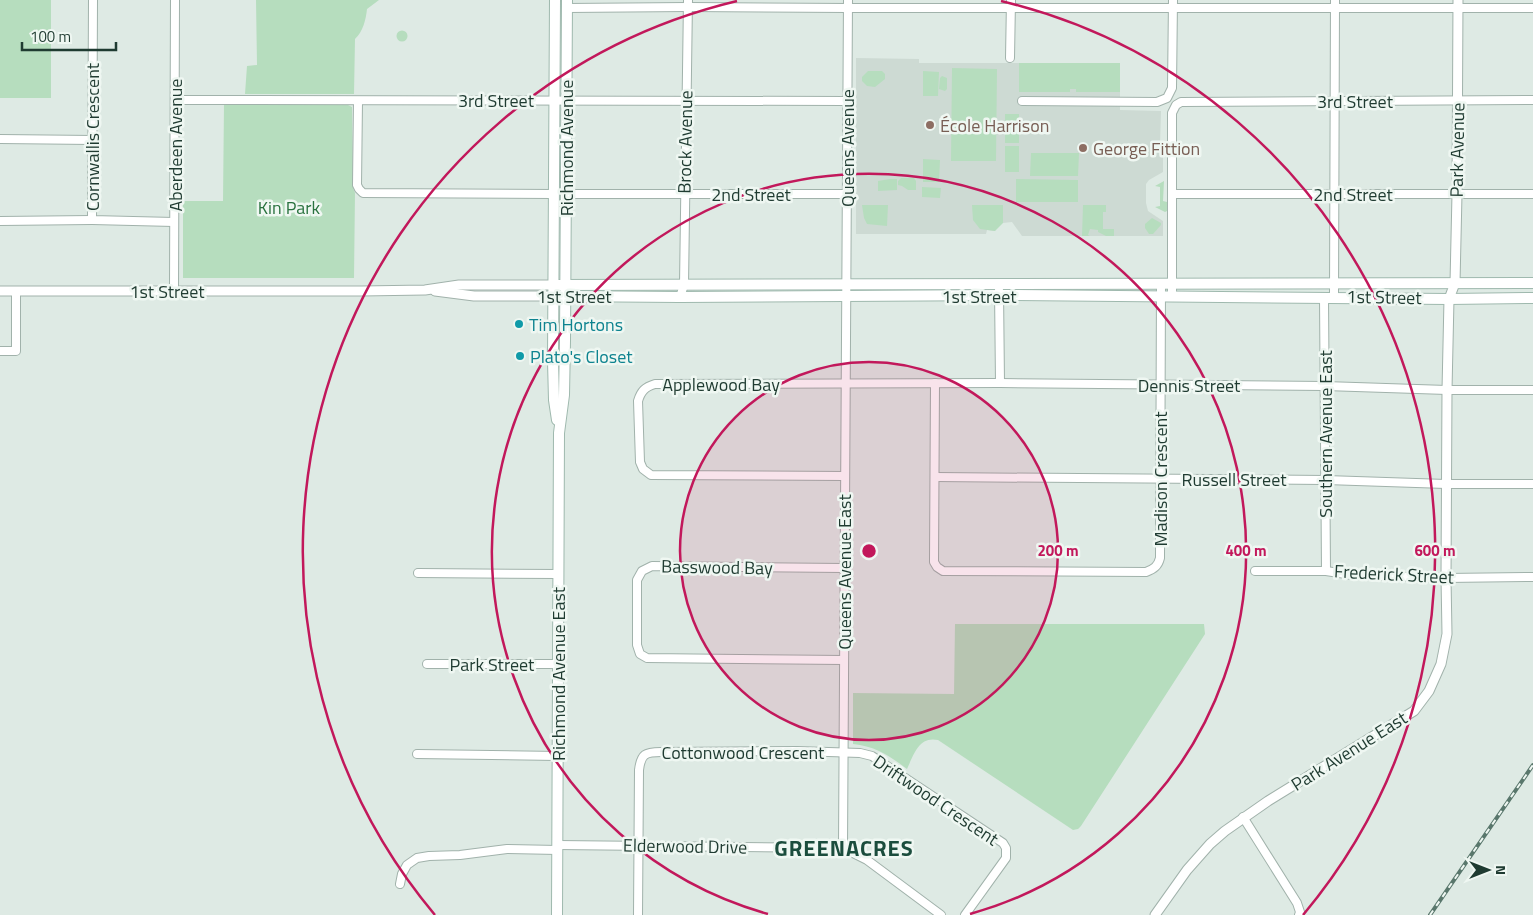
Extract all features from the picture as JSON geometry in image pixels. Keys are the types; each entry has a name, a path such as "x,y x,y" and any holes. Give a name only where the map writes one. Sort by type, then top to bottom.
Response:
{"main road":[{"name":"Richmond Avenue","path":"554,290 555,0"},
{"name":"Richmond Avenue","path":"566,290 567,4"},
{"name":"1st Street","path":"554,290 684,284 1533,283"},
{"name":"Richmond Avenue East","path":"554,290 554,400 559,433"},
{"name":"1st Street","path":"566,290 680,297 999,295 1533,298"},
{"name":"Richmond Avenue East","path":"558,915 559,433 564,386 566,290"}],"street":[{"name":"Cornwallis Crescent","path":"93,0 92,220 174,222"},
{"name":"Aberdeen Avenue","path":"174,290 175,0"},
{"path":"1022,101 1157,102 1167,98 1172,88 1173,0"},
{"name":"Brock Avenue","path":"680,297 684,284 688,3"},
{"path":"567,4 1011,4 1173,9 1335,4 1458,4 1533,8"},
{"name":"Queens Avenue","path":"846,297 848,4"},
{"path":"1010,58 1011,4"},
{"name":"Southern Avenue East","path":"1326,571 1325,386 1329,297 1334,284 1335,4"},
{"name":"Park Avenue","path":"1449,299 1455,283 1458,4"},
{"name":"3rd Street","path":"175,100 847,101"},
{"name":"3rd Street","path":"1178,104 1184,101 1533,100"},
{"path":"358,101 357,185 359,190 367,193 554,194"},
{"name":"Madison Crescent","path":"935,383 934,562 937,568 943,571 1146,572 1153,570 1160,558 1161,385 1172,194 1172,113 1178,104"},
{"path":"0,139 93,140"},
{"name":"2nd Street","path":"566,194 847,194"},
{"name":"2nd Street","path":"1172,194 1533,194"},
{"path":"0,221 92,220"},
{"path":"999,283 1000,383"},
{"name":"1st Street","path":"0,292 425,290 460,285 554,290"},
{"path":"0,351 16,351 16,292"},
{"name":"Queens Avenue East","path":"844,848 846,297"},
{"name":"Park Avenue East","path":"1155,915 1187,870 1210,844 1243,817 1414,711 1429,691 1441,664 1447,634 1446,484 1449,299"},
{"name":"Dennis Street","path":"845,384 1000,383 1533,390"},
{"name":"Applewood Bay","path":"845,384 654,384 646,387 638,401 640,462 643,470 651,475 845,476"},
{"name":"Russell Street","path":"935,477 1326,480 1446,484 1533,484"},
{"name":"Basswood Bay","path":"844,568 652,566 642,571 636,580 637,645 640,654 647,658 844,660"},
{"name":"Frederick Street","path":"1255,572 1326,571 1352,575 1533,578"},
{"path":"418,574 559,574"},
{"name":"Park Street","path":"427,664 558,664"},
{"name":"Cottonwood Crescent","path":"639,845 639,770 640,761 644,754 651,752 844,752"},
{"name":"Driftwood Crescent","path":"844,752 866,754 878,758 1003,843 1006,848 1006,858 965,915"},
{"path":"417,754 558,756"},
{"path":"1243,817 1297,902 1299,915"},
{"path":"638,915 639,845"},
{"name":"Elderwood Drive","path":"400,884 404,869 417,858 508,849 546,850 639,845 844,848 867,860 942,915"}],"shaded area":[{"path":"856,58 919,59 919,63 1120,63 1120,110 1161,111 1160,146 1163,150 1163,172 1149,180 1146,184 1146,203 1148,211 1163,221 1163,236 1022,236 1012,222 1003,223 1003,214 995,231 987,230 986,234 856,234"}],"green space":[{"path":"0,0 51,0 51,98 0,98"},
{"path":"256,0 379,0 367,9 362,29 355,39 354,94 245,94 247,66 257,65"},
{"path":"402,30 408,36 402,42 396,36"},
{"path":"1019,63 1120,63 1120,92 1076,92 1076,89 1070,89 1070,92 1019,92"},
{"path":"952,68 997,69 996,161 951,161"},
{"path":"868,71 882,71 885,74 885,79 875,87 867,86 862,81 862,77"},
{"path":"923,71 939,72 938,96 923,96"},
{"path":"942,76 947,78 947,89 945,91 939,89"},
{"name":"Kin Park","path":"224,104 348,105 352,107 353,188 355,193 354,278 183,278 183,201 223,201"},
{"path":"1005,114 1019,114 1019,143 1005,143"},
{"path":"1005,146 1019,146 1019,172 1005,172"},
{"path":"1031,153 1079,153 1078,176 1030,176"},
{"path":"923,159 940,160 939,182 923,182"},
{"path":"901,178 914,178 916,190 908,190 898,185 898,181"},
{"path":"897,179 897,190 878,191 878,181"},
{"path":"1016,179 1078,180 1078,202 1016,202"},
{"path":"1164,181 1163,201 1167,202 1167,211 1165,212 1155,207 1160,206 1160,187 1155,186"},
{"path":"922,187 941,188 940,198 922,197"},
{"path":"862,205 888,205 887,226 867,224"},
{"path":"972,205 1003,205 1003,223 995,231 980,229 973,220"},
{"path":"1083,205 1106,205 1106,212 1103,212 1103,229 1114,229 1114,236 1106,236 1098,232 1098,230 1090,229 1088,235 1090,236 1082,236"},
{"path":"1152,218 1161,223 1161,225 1153,234 1149,234 1145,224"},
{"path":"955,624 1204,624 1205,634 1081,826 1073,830 938,740 931,739 922,743 915,752 907,769 882,752 853,744 853,693 954,694"}],"railway":[{"path":"1430,915 1533,765"}],"place":[{"name":"École Harrison","path":"930,125"},
{"name":"George Fittion","path":"1083,148"},
{"name":"Tim Hortons","path":"519,324"},
{"name":"Plato's Closet","path":"520,356"}],"district":[{"name":"GREENACRES","path":"844,848"}]}
